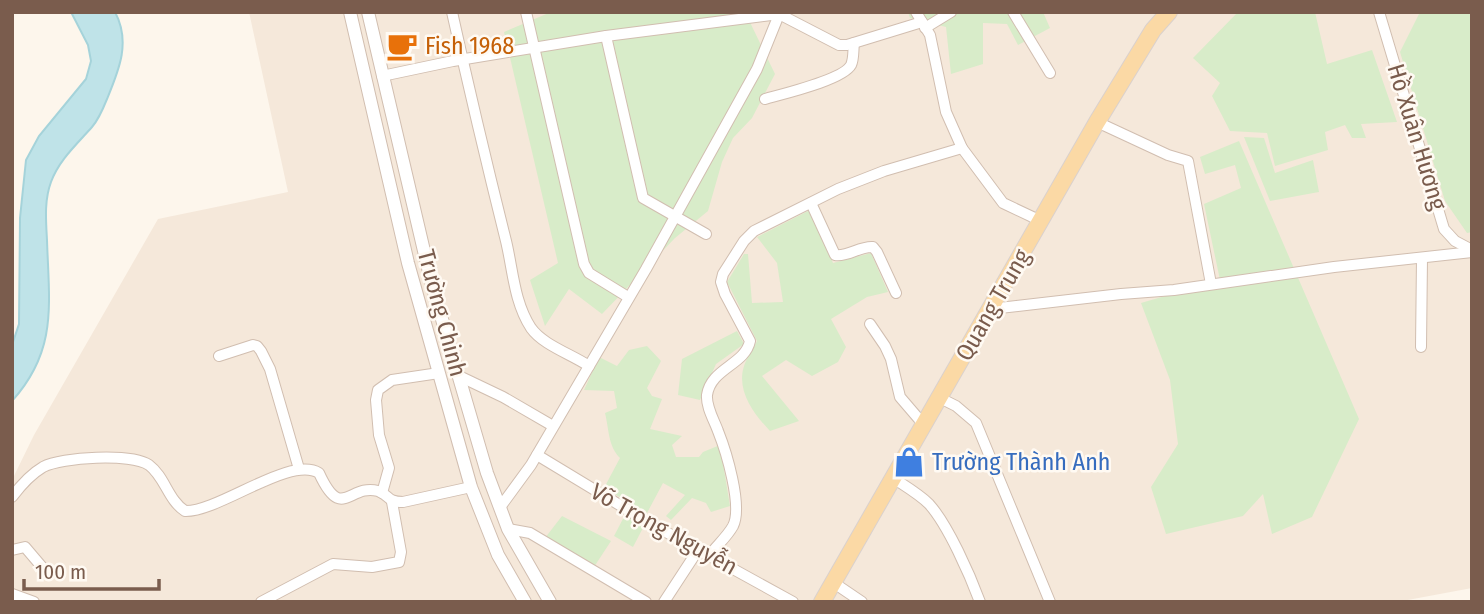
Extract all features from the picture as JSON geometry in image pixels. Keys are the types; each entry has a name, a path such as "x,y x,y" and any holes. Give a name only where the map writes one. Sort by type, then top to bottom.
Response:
{"main road":[{"name":"Quang Trung","path":"822,602 1097,122 1153,30 1169,12"}],"street":[{"name":"Trường Chinh","path":"351,12 408,263 471,487 498,555 525,602"},
{"name":"Trường Chinh","path":"368,12 432,285 487,473 508,529 550,602"},
{"path":"452,12 516,292 524,314 533,331 589,366"},
{"path":"526,12 584,264 589,272 628,297"},
{"path":"366,80 463,60 606,36 780,13 839,45 854,43 951,12"},
{"path":"1013,12 1050,73"},
{"name":"Hồ Xuân Hương","path":"1379,12 1444,229 1455,241 1472,251"},
{"path":"481,514 501,506 537,455 757,69 780,13"},
{"path":"921,21 930,35 950,125 962,148 1003,203 1041,221"},
{"path":"606,36 643,198 706,234"},
{"path":"765,99 837,76 852,64 854,43"},
{"path":"1097,122 1188,162 1211,284"},
{"path":"664,602 704,553 734,524 736,511 729,464 708,406 707,395 711,382 743,354 750,341 725,294 721,282 723,274 750,234 838,189 884,171 962,148"},
{"path":"811,203 835,255 842,256 873,247 896,293"},
{"path":"991,309 1121,293 1174,290 1472,251"},
{"path":"1422,258 1422,347"},
{"path":"870,324 891,359 900,397 924,425"},
{"path":"219,356 253,345 261,351 270,369 299,470"},
{"path":"382,493 389,468 379,435 376,400 379,390 392,380 439,373"},
{"path":"459,376 503,397 553,426"},
{"path":"940,398 957,406 976,423 1050,602"},
{"name":"Võ Trọng Nguyễn","path":"537,455 793,602"},
{"path":"12,497 35,473 52,463 81,459 132,459 149,466 161,478 174,502 185,511 299,470 312,469 319,473 330,496 345,498 373,491 382,493 392,502 401,552 399,562 378,567 333,564 261,602"},
{"path":"893,478 933,509 958,552 980,602"},
{"path":"392,502 410,501 471,487"},
{"path":"508,529 530,533 646,602"},
{"path":"12,550 25,547 42,567"},
{"path":"834,583 862,602"},
{"path":"12,594 34,602"}],"shaded area":[{"path":"249,12 1472,12 1472,588 1397,602 12,602 12,480 34,435 158,219 288,192"}],"green space":[{"path":"551,12 745,12 775,74 752,118 733,138 722,162 708,211 675,238 602,314 569,289 545,326 530,280 558,263 504,32"},
{"path":"908,12 1043,12 1050,28 1018,45 1007,24 983,23 983,64 951,74 946,27 910,18"},
{"path":"1238,12 1315,12 1327,64 1372,50 1397,122 1361,124 1366,138 1352,138 1345,125 1325,132 1328,150 1275,166 1267,133 1230,131 1212,96 1220,83 1193,58"},
{"path":"1420,12 1472,12 1472,232 1467,233 1445,201 1400,52"},
{"path":"1244,137 1264,138 1275,173 1313,160 1319,192 1270,201"},
{"path":"1239,141 1359,419 1312,517 1272,534 1263,494 1243,516 1166,534 1151,487 1178,444 1170,380 1141,303 1220,280 1204,204 1241,188 1235,165 1205,174 1200,157"},
{"path":"810,210 833,263 871,253 888,292 867,297 831,319 846,347 838,362 812,376 786,360 762,376 799,421 770,431 753,410 744,393 744,366 757,341 727,282 744,254 748,254 752,303 783,302 777,263 757,237"},
{"path":"737,331 744,344 716,364 700,400 678,395 682,359"},
{"path":"647,346 661,361 647,388 652,396 662,399 650,429 682,436 672,445 676,457 699,457 703,452 720,445 730,506 711,512 706,503 692,498 671,520 666,516 685,495 663,483 647,513 604,488 620,458 611,443 605,413 617,408 614,391 584,390 599,357 617,366 629,350"},
{"path":"625,515 644,526 633,547 614,536"},
{"path":"562,516 611,541 594,567 545,538"}],"water":[{"path":"71,12 115,12 122,34 122,56 99,117 64,159 51,182 46,211 48,325 37,363 12,401 12,345 19,324 20,218 26,160 39,136 86,79 91,61 88,45"}],"place":[{"name":"Fish 1968","path":"402,46"},
{"name":"Trường Thành Anh","path":"909,462"}]}
